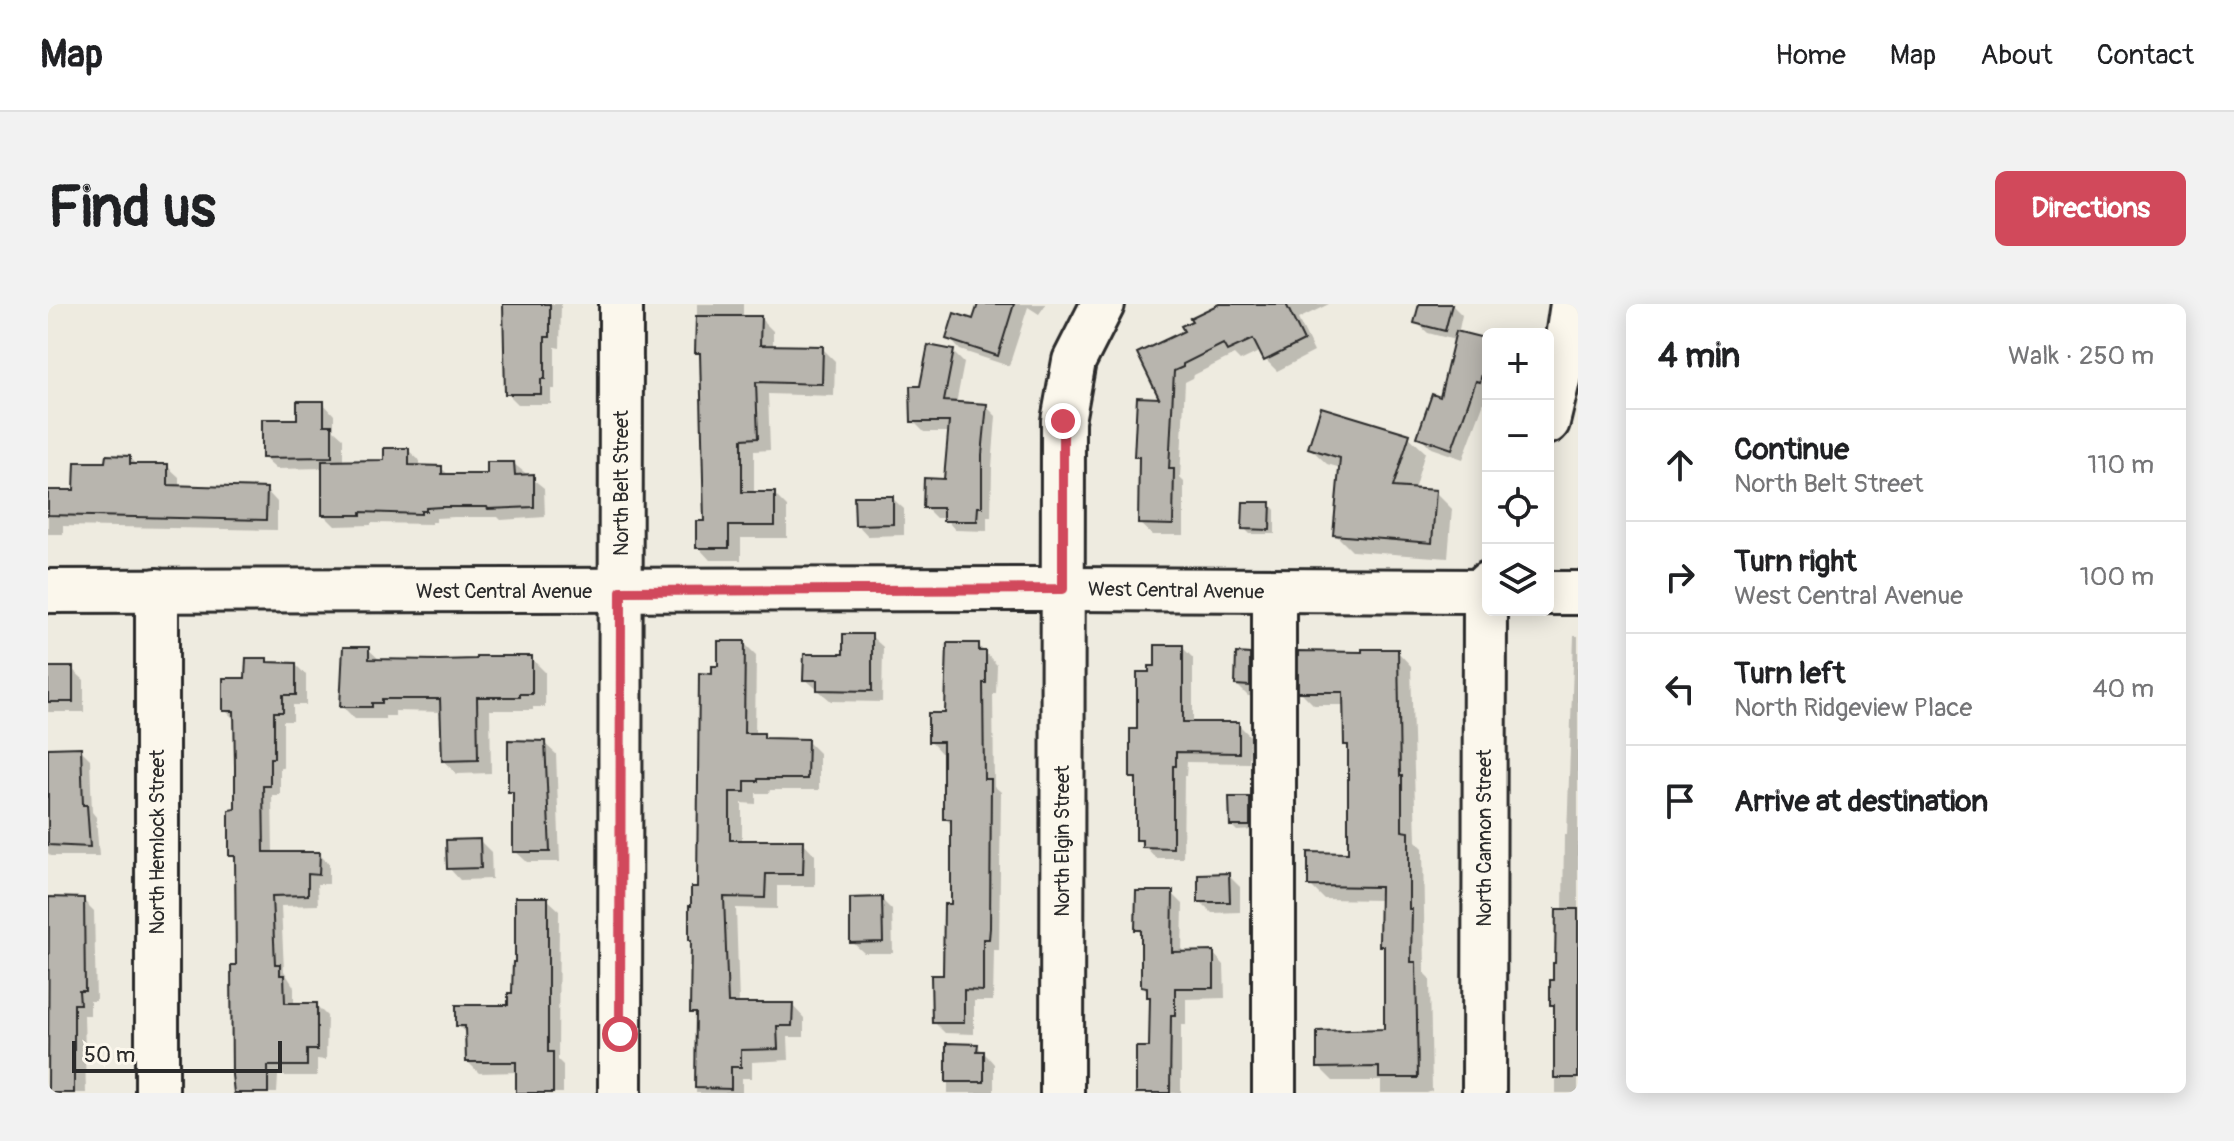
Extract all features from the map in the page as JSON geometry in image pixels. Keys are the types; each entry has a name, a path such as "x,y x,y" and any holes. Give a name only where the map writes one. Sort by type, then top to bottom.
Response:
{"street":[{"name":"North Belt Street","path":"620,1093 621,304"},
{"name":"North Elgin Street","path":"1062,1093 1063,421 1074,361 1103,304"},
{"path":"1553,400 1572,304"},
{"name":"West Central Avenue","path":"48,591 1482,589"},
{"name":"North Hemlock Street","path":"157,590 157,1093"},
{"path":"1274,591 1274,1093"},
{"path":"1554,593 1578,593"},
{"name":"North Cannon Street","path":"1484,1093 1487,616"}],"building":[{"path":"503,304 550,304 550,337 545,337 545,379 541,379 541,394 505,394"},
{"path":"978,304 1014,304 998,356 946,339 954,313 973,319"},
{"path":"1219,304 1286,304 1304,341 1264,361 1253,339 1227,351 1223,344 1174,371 1169,469 1174,469 1173,525 1138,524 1139,457 1134,457 1137,397 1159,398 1137,353 1184,331 1181,326 1192,321 1190,318"},
{"path":"1419,304 1452,304 1445,331 1414,323"},
{"path":"696,316 761,316 760,345 823,346 822,384 756,382 758,438 742,439 742,492 775,492 775,526 729,526 729,548 696,548 696,521 704,521 700,353 695,353"},
{"path":"1456,331 1482,338 1480,382 1476,381 1452,449 1417,437 1432,394 1440,397"},
{"path":"928,345 954,350 944,401 987,404 982,455 982,507 978,507 977,521 943,521 943,508 923,508 924,478 944,479 949,422 911,422 910,386 920,386"},
{"path":"297,401 324,401 324,425 332,425 332,457 262,458 262,419 297,419"},
{"path":"1321,407 1410,434 1393,487 1436,490 1432,543 1333,535 1340,458 1308,448"},
{"path":"384,448 409,448 409,465 442,466 442,474 487,474 487,462 514,462 515,475 534,474 534,507 442,507 426,508 421,514 361,512 361,515 322,515 322,461 384,460"},
{"path":"106,455 130,456 130,464 168,464 168,485 267,488 266,520 48,515 48,490 74,490 75,462 105,462"},
{"path":"854,496 893,496 893,524 855,525"},
{"path":"1243,502 1271,502 1270,530 1242,529"},
{"path":"843,634 872,634 872,691 817,690 817,680 803,680 804,654 843,654"},
{"path":"718,641 745,641 744,733 764,733 764,738 808,739 807,779 745,781 745,792 730,792 730,840 804,840 803,874 766,874 765,898 724,897 728,1003 793,1003 792,1026 777,1026 778,1049 741,1050 741,1067 731,1067 731,1089 695,1088 696,1013 690,1013 689,906 691,887 697,887 699,673 712,674 712,666 718,666"},
{"path":"947,643 979,643 979,651 986,651 986,683 983,683 984,779 991,779 990,928 989,939 983,939 983,991 964,990 964,1023 932,1023 931,975 943,975 944,904 951,904 951,819 943,819 943,742 928,742 928,713 945,713"},
{"path":"1155,645 1183,645 1183,722 1239,722 1239,753 1176,752 1176,766 1173,766 1173,848 1142,847 1142,840 1136,840 1136,778 1130,778 1130,729 1137,729 1137,672 1149,672 1149,666 1155,666"},
{"path":"343,647 369,647 369,659 532,656 532,694 477,697 478,760 442,761 440,699 382,699 382,703 372,703 372,707 340,707"},
{"path":"1362,649 1398,649 1402,831 1409,832 1409,909 1412,909 1411,962 1416,962 1418,1078 1379,1078 1379,1067 1317,1068 1317,1031 1384,1029 1384,946 1379,946 1380,887 1308,886 1308,852 1348,853 1348,745 1344,745 1343,692 1298,692 1298,651 1362,652"},
{"path":"1236,653 1250,654 1250,686 1235,685"},
{"path":"246,658 296,663 296,695 283,695 283,712 274,712 274,758 270,758 270,786 263,786 264,852 320,852 319,875 308,874 308,895 272,896 275,964 280,964 280,975 284,975 285,1003 317,1003 317,1050 307,1050 307,1066 268,1066 268,1093 234,1093 232,1075 231,965 236,965 235,856 229,856 229,810 235,809 234,711 223,711 223,678 245,678"},
{"path":"48,667 73,667 73,702 48,702"},
{"path":"508,740 545,741 550,852 513,852 513,792 508,792"},
{"path":"81,747 83,805 87,805 90,847 48,845 48,748"},
{"path":"1229,797 1250,797 1250,826 1230,826"},
{"path":"480,839 481,868 447,869 446,840"},
{"path":"1229,873 1230,902 1198,902 1198,874"},
{"path":"1136,891 1173,891 1172,952 1214,951 1214,988 1175,988 1175,1015 1171,1015 1170,1093 1136,1093 1136,1047 1149,1047 1150,997 1147,997 1147,987 1141,986 1141,930 1135,930"},
{"path":"49,897 84,898 85,991 79,991 80,1004 74,1004 74,1093 48,1093"},
{"path":"515,897 548,897 548,1052 553,1052 553,1093 516,1093 516,1062 466,1062 465,1026 456,1026 456,1005 508,1005 515,962"},
{"path":"882,897 883,942 850,943 850,898"},
{"path":"1556,909 1578,909 1578,1078 1554,1078 1554,1005 1550,1005 1550,980 1553,980 1555,963"},
{"path":"946,1043 978,1044 977,1051 984,1051 984,1082 946,1082"}],"route":[{"path":"620,1034 621,591 1063,589 1063,421"}]}
